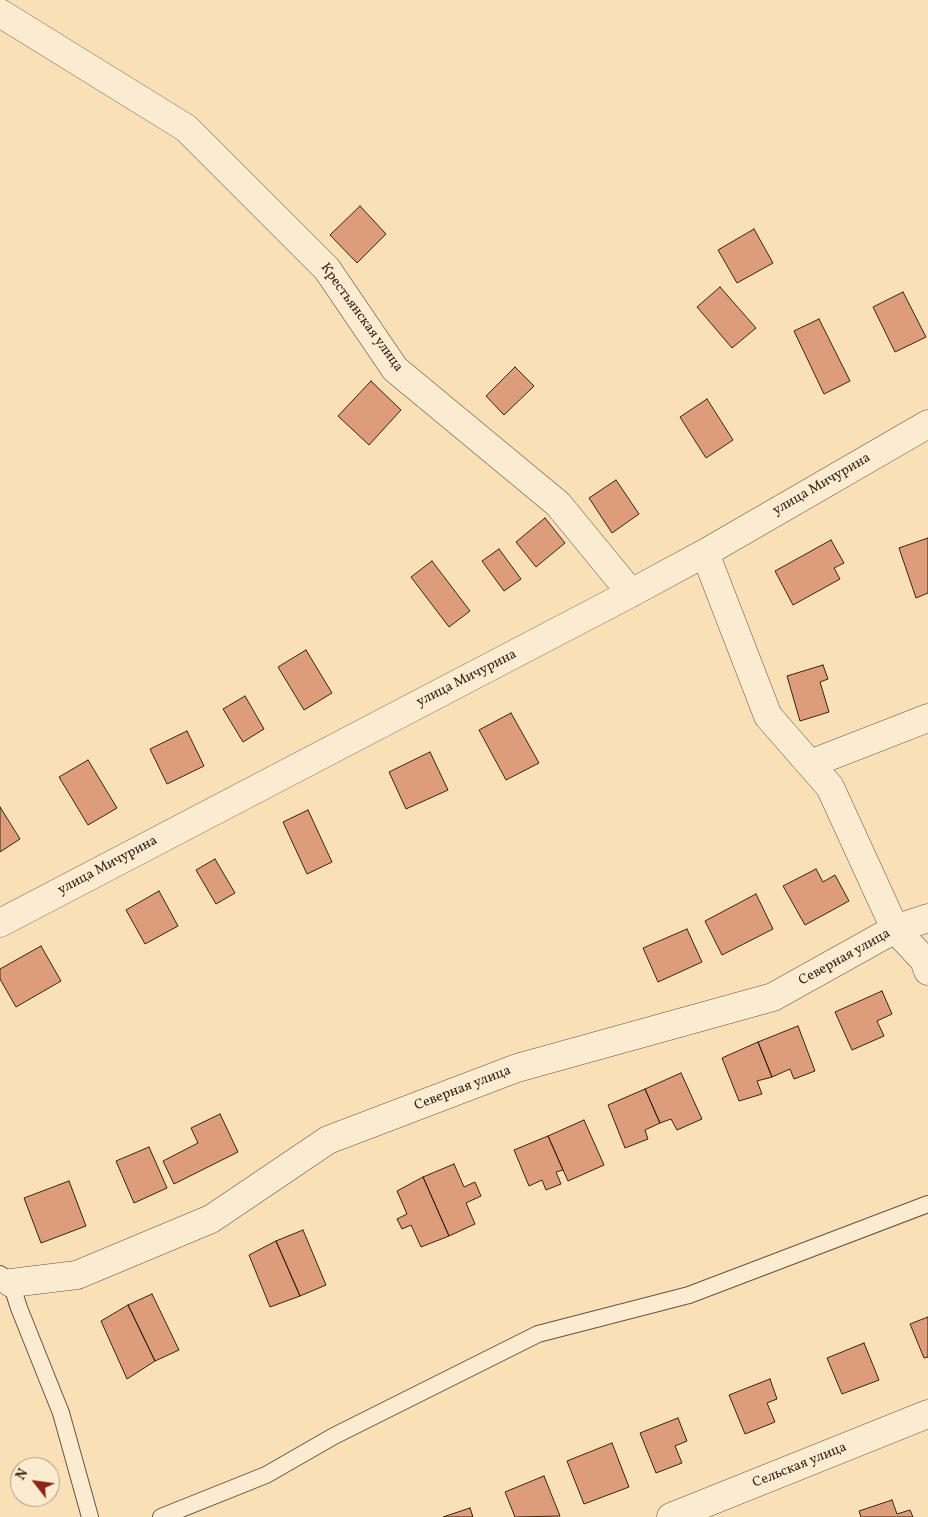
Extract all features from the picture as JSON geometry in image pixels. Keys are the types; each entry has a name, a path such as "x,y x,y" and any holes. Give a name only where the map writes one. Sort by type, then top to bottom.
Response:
{"street":[{"name":"Крестьянская улица","path":"0,13 186,128 327,268 395,369 558,504 631,593"},
{"name":"улица Мичурина","path":"0,923 631,593 705,553 928,424"},
{"path":"705,553 768,716 830,787 895,929 924,960 928,971"},
{"path":"810,764 928,718"},
{"name":"Северная улица","path":"6,1278 77,1275 212,1218 328,1140 517,1068 773,997 895,929 928,918"},
{"name":"Сельская улица","path":"671,1517 928,1414"}],"lane":[{"path":"161,1517 266,1475 334,1436 538,1334 689,1296 928,1204"},
{"path":"6,1278 61,1413 90,1517"}],"building":[{"path":"360,206 386,234 357,263 330,235"},
{"path":"754,229 773,263 737,283 718,250"},
{"path":"720,287 756,328 732,348 697,307"},
{"path":"903,292 926,337 895,352 873,307"},
{"path":"819,319 850,381 824,394 794,331"},
{"path":"515,367 534,386 504,415 486,396"},
{"path":"371,381 401,410 369,445 338,416"},
{"path":"707,399 733,440 706,458 680,417"},
{"path":"616,480 639,514 612,533 589,498"},
{"path":"545,518 565,543 536,567 516,542"},
{"path":"928,538 928,593 916,598 899,548"},
{"path":"831,540 844,563 834,568 840,579 793,605 775,571"},
{"path":"499,549 521,579 504,591 482,561"},
{"path":"432,561 470,611 449,627 411,577"},
{"path":"306,650 332,693 304,710 278,667"},
{"path":"823,665 828,679 820,682 829,712 800,721 787,676"},
{"path":"245,696 264,729 243,742 223,709"},
{"path":"511,713 539,763 506,780 479,730"},
{"path":"187,731 204,766 167,784 150,749"},
{"path":"430,752 448,790 406,809 389,772"},
{"path":"88,760 117,808 88,825 59,777"},
{"path":"0,807 20,839 0,852"},
{"path":"308,810 332,862 307,874 283,822"},
{"path":"215,859 235,893 216,904 196,870"},
{"path":"816,869 823,882 835,875 849,901 805,925 783,886"},
{"path":"159,891 178,926 145,944 126,910"},
{"path":"756,894 773,929 722,955 705,921"},
{"path":"687,929 702,962 658,982 643,948"},
{"path":"41,946 61,981 16,1007 0,979 0,969"},
{"path":"882,991 892,1014 877,1021 884,1036 852,1050 835,1012"},
{"path":"798,1026 815,1071 794,1079 790,1069 772,1077 758,1042"},
{"path":"758,1042 772,1077 757,1081 762,1094 739,1101 722,1058"},
{"path":"681,1073 702,1119 677,1130 671,1119 660,1123 645,1089"},
{"path":"645,1089 660,1123 645,1130 648,1139 625,1148 608,1105"},
{"path":"220,1114 238,1152 174,1184 163,1161 198,1143 191,1128"},
{"path":"584,1120 604,1165 568,1181 548,1136"},
{"path":"548,1136 563,1170 556,1172 561,1184 546,1190 542,1180 529,1186 514,1150"},
{"path":"149,1147 167,1188 134,1203 116,1161"},
{"path":"454,1164 464,1187 475,1182 481,1196 466,1203 475,1224 449,1236 423,1177"},
{"path":"423,1177 449,1236 421,1247 411,1225 402,1229 397,1219 407,1214 397,1191"},
{"path":"69,1181 86,1226 41,1243 24,1198"},
{"path":"303,1230 326,1285 300,1296 276,1241"},
{"path":"276,1241 300,1296 270,1307 249,1255"},
{"path":"152,1294 179,1350 155,1361 128,1305"},
{"path":"128,1305 155,1361 127,1379 101,1321"},
{"path":"928,1317 928,1357 924,1358 910,1324"},
{"path":"864,1343 879,1380 842,1394 827,1358"},
{"path":"770,1379 777,1399 767,1403 775,1422 745,1434 729,1395"},
{"path":"678,1418 687,1441 675,1446 682,1463 656,1473 640,1433"},
{"path":"612,1443 629,1487 584,1504 567,1461"},
{"path":"544,1476 560,1516 515,1517 505,1492"},
{"path":"892,1500 897,1514 910,1510 913,1517 861,1517 859,1511"},
{"path":"470,1508 473,1517 443,1517"}]}
